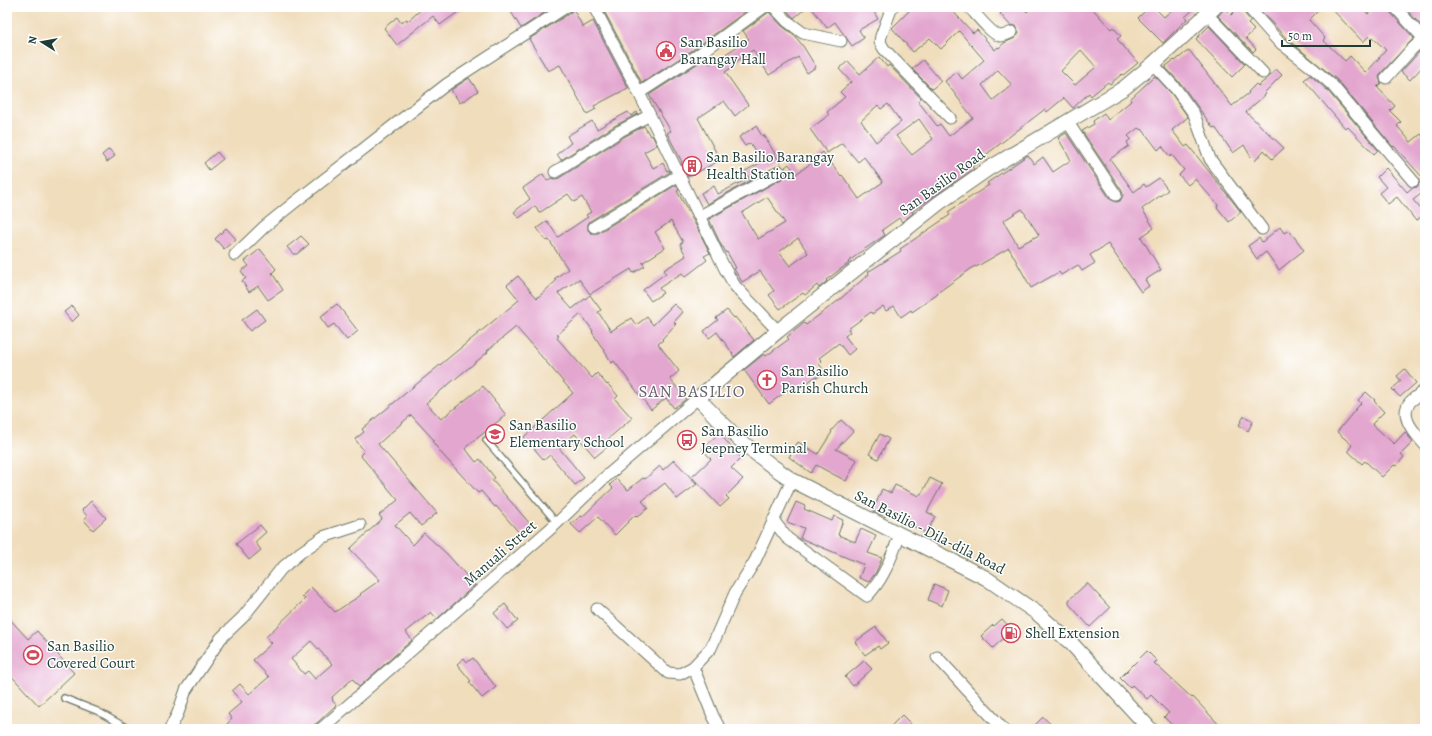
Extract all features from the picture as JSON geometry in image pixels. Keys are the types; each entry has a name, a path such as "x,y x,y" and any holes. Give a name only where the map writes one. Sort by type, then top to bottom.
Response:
{"street":[{"path":"235,255 264,227 447,84 566,7"},
{"path":"594,7 640,93 725,269 735,286 778,331"},
{"path":"640,93 698,55 764,7"},
{"path":"774,7 787,21 803,34 840,42"},
{"path":"892,7 880,42 884,49 950,118"},
{"path":"969,7 998,36 1003,36 1012,32"},
{"path":"1248,7 1278,41 1332,85 1414,181"},
{"path":"1386,78 1424,38 1395,7"},
{"path":"1211,10 1263,73"},
{"name":"San Basilio Road","path":"698,398 778,331 939,203 988,169 1124,88 1153,64 1211,10"},
{"path":"1153,64 1176,88 1194,114 1210,159 1262,230"},
{"path":"555,172 620,131 650,115"},
{"path":"1067,121 1116,194"},
{"path":"700,216 780,172"},
{"path":"594,227 679,175"},
{"path":"1425,390 1410,403 1405,413 1408,422 1425,445"},
{"name":"San Basilio - Dila-dila Road","path":"698,398 729,432 769,466 792,480 986,578 1037,613 1072,644 1150,729"},
{"name":"Manuali Street","path":"320,729 557,523 602,480 698,398"},
{"path":"597,609 668,673 680,674 693,667 711,648 736,593 755,561 792,480"},
{"path":"773,520 787,538 867,596 875,588 884,574 900,535"},
{"path":"170,729 178,713 186,690 221,638 242,617 282,569 301,552 323,537 360,525"},
{"path":"937,657 1003,729"},
{"path":"693,667 713,716 720,729"}],"lane":[{"path":"486,440 557,523"},
{"path":"64,698 97,711 129,729"}],"building":[{"path":"424,7 465,7 440,25 433,16 397,45 384,28 397,17 401,23 407,19 408,21"},
{"path":"508,7 553,7 521,28"},
{"path":"602,7 752,7 694,49 642,83"},
{"path":"784,7 807,7 794,18"},
{"path":"811,7 871,7 878,19 859,30 864,38 852,46 835,22 827,28"},
{"path":"913,7 949,7 973,33 977,30 995,50 1004,43 1015,38 1019,33 1016,26 1010,25 1000,14 1007,7 1022,7 1027,12 1031,7 1091,7 1111,29 1113,27 1121,36 1117,39 1138,63 1110,84 1108,82 1091,96 1089,93 1073,108 1064,98 1047,112 1045,109 983,157 984,158 972,167 974,169 912,211 913,213 902,222 899,218 882,230 885,235 848,262 849,263 826,280 827,281 819,288 817,285 805,295 803,293 780,309 769,295 774,291 760,271 742,282 734,269 736,268 727,252 726,253 722,247 709,219 783,178 787,173 785,167 789,164 796,174 814,161 813,160 823,152 859,199 883,182 864,157 858,162 842,143 827,153 810,129 829,115 827,112 845,97 840,92 851,82 839,69 848,61 860,74 879,57 887,67 889,65 921,98 918,101 937,126 940,124 949,136 973,118 945,81 957,72 962,79 984,60 959,31 941,49 930,38 913,52 892,28","holes":["1081,50 1096,67 1075,85 1061,71","998,70 1012,85 993,100 982,85","888,104 901,122 876,142 861,121 878,105 881,109","919,119 933,139 912,155 896,136","767,197 785,223 758,239 742,213","798,238 808,253 790,266 779,252"]},
{"path":"1149,7 1154,7 1164,17 1175,7 1196,7 1185,17 1187,19 1163,43 1138,18"},
{"path":"1223,7 1231,15 1239,7 1241,7 1243,12 1251,21 1248,24 1254,30 1246,38 1256,49 1253,52 1218,16 1223,10"},
{"path":"1257,7 1322,7 1309,20 1325,38 1323,40 1345,61 1350,56 1366,73 1386,50 1372,37 1371,38 1369,36 1363,42 1330,7 1361,7 1368,14 1376,7 1388,7 1390,12 1414,38 1381,73 1379,77 1381,83 1377,87 1395,106 1390,111 1401,122 1397,126 1411,142 1421,134 1425,139 1425,191 1413,200 1425,214 1416,221 1397,197 1388,204 1379,193 1386,187 1377,177 1386,168 1407,192 1412,188 1417,187 1424,179 1394,146 1393,147 1337,80 1286,38"},
{"path":"1404,7 1425,7 1425,30"},
{"path":"573,9 583,27 593,21 628,88 594,106 596,109 587,114 560,65 548,71 529,39 570,13"},
{"path":"769,12 782,26 794,35 816,67 807,73 798,57 769,75 753,50 733,64 734,66 725,72 748,105 735,116 724,101 698,118 718,156 715,157 717,162 688,177 667,133 671,131 649,95 706,58 710,64 749,39 743,31"},
{"path":"1209,26 1245,64 1232,77 1196,39"},
{"path":"1422,49 1425,52 1425,64 1410,80 1401,72"},
{"path":"1189,50 1232,106 1249,93 1248,92 1256,84 1258,86 1268,78 1276,69 1282,75 1264,93 1266,94 1246,112 1284,148 1272,159 1264,150 1255,161 1244,145 1233,153 1182,85 1166,68 1166,66"},
{"path":"923,60 941,81 932,89 912,69"},
{"path":"1310,75 1327,90 1378,150 1374,154 1347,126 1345,128 1304,80"},
{"path":"1155,76 1171,93 1188,117 1172,130 1185,147 1188,145 1241,212 1229,222 1217,207 1218,205 1195,179 1188,185 1179,175 1184,170 1172,155 1170,157 1162,146 1158,150 1142,129 1141,130 1138,128 1128,136 1131,139 1127,142 1129,146 1110,159 1134,192 1144,184 1146,187 1159,178 1168,190 1142,209 1154,228 1141,237 1161,270 1145,280 1149,286 1141,292 1108,244 1090,255 1095,263 1082,271 1078,265 1061,275 1059,272 1031,288 1009,248 976,267 975,266 912,312 911,310 901,317 894,306 886,311 883,306 872,314 871,312 848,329 850,332 845,336 855,349 848,355 839,343 819,358 822,361 819,364 825,372 817,378 816,376 796,392 792,387 769,404 744,370 764,354 766,356 789,339 787,337 804,323 806,325 839,300 869,274 868,272 901,251 900,249 950,215 948,212 989,185 987,183 1028,155 1034,164 1043,157 1053,172 1071,160 1058,138 1066,133 1110,199 1116,202 1120,201 1123,195 1122,191 1082,131 1094,124 1093,121 1104,113 1108,120 1131,101 1130,99","holes":["1022,209 1039,235 1018,246 1003,221"]},
{"path":"469,78 478,91 460,103 451,90"},
{"path":"628,112 631,116 637,112 638,114 616,125 561,160 557,154 571,143 567,136 592,121 597,129"},
{"path":"644,126 650,136 652,135 657,145 644,152 653,168 663,163 667,171 669,170 670,172 590,221 588,224 588,230 591,233 598,233 676,185 679,190 677,191 710,253 704,256 707,260 685,277 682,273 659,288 663,293 651,301 643,290 666,273 664,270 686,256 680,244 683,242 671,221 655,232 665,248 642,263 645,266 633,273 631,269 590,294 579,279 558,293 572,309 590,295 601,310 598,312 611,331 631,318 636,325 647,317 653,325 674,304 683,312 674,322 676,324 658,344 679,371 670,379 686,399 674,408 666,398 651,410 614,361 612,363 581,314 557,335 559,336 557,338 592,378 597,373 607,385 608,384 618,396 615,399 632,418 608,439 612,443 595,457 575,434 559,448 584,478 575,485 550,455 544,460 524,437 573,393 516,327 426,403 441,419 483,386 506,415 465,448 476,462 480,459 495,478 492,480 532,526 521,535 496,506 495,507 481,491 478,493 442,454 432,441 434,440 411,415 378,444 437,513 421,526 410,513 395,525 413,545 424,533 447,554 475,585 437,619 431,612 406,632 412,640 359,687 353,679 350,681 332,697 332,700 336,705 308,729 222,729 232,719 228,714 242,702 232,691 240,684 249,694 269,677 253,660 272,643 266,637 305,599 302,596 311,587 335,612 361,595 360,594 380,580 350,549 382,519 379,515 398,500 360,455 364,451 355,439 364,432 362,429 519,300 507,285 518,276 537,298 556,281 554,279 568,269 549,240 546,241 537,228 547,221 558,237 588,217 586,215 591,212 582,197 574,202 568,194 539,213 535,206 519,218 514,212 530,199 523,188 543,174 547,181 551,178 559,178","holes":["311,641 332,664 315,679 308,671 304,674 291,659"]},
{"path":"756,126 762,136 764,135 782,166 777,166 707,204 701,193 714,186 718,194 749,178 745,171 762,162 750,143 745,146 739,137"},
{"path":"109,149 115,156 107,162 102,155"},
{"path":"217,152 223,159 209,170 204,163"},
{"path":"1280,227 1284,233 1289,230 1304,250 1279,270 1266,252 1257,259 1248,246 1259,238 1262,242"},
{"path":"226,228 236,239 224,249 215,239"},
{"path":"301,236 309,244 297,254 293,254 287,247"},
{"path":"260,249 276,269 272,273 283,290 268,300 258,286 249,292 242,281 246,278 241,271 249,266 245,261"},
{"path":"337,304 358,331 347,340 334,324 328,328 320,317"},
{"path":"72,306 79,315 72,322 64,312"},
{"path":"257,309 265,320 250,331 242,320"},
{"path":"727,310 734,318 735,317 754,340 734,357 717,332 709,338 704,331 718,320 716,318"},
{"path":"1405,369 1416,383 1400,397 1392,389 1401,381 1397,376"},
{"path":"1366,392 1375,400 1374,401 1384,412 1372,424 1394,444 1405,432 1413,442 1401,454 1404,457 1396,466 1394,465 1382,477 1365,461 1362,464 1348,451 1352,445 1337,432 1361,403 1358,400"},
{"path":"1244,416 1253,421 1248,431 1239,425"},
{"path":"841,420 853,431 836,449 857,460 846,481 816,465 811,473 789,457 798,442 818,454 832,432 831,431"},
{"path":"719,433 741,458 731,468 743,479 726,496 729,499 720,507 692,477 711,459 702,449"},
{"path":"880,434 889,439 878,459 869,454"},
{"path":"674,460 697,484 677,499 665,483 642,501 648,508 637,517 635,515 615,535 598,517 580,533 571,524 581,516 582,517 613,488 610,485 616,479 628,490 643,478 645,479 660,466 663,470"},
{"path":"930,478 942,484 927,512 935,516 927,533 906,523 909,518 889,509 885,517 873,511 882,489 891,493 895,485 919,496"},
{"path":"91,501 106,518 93,530 84,520 87,516 82,510"},
{"path":"796,502 805,506 804,509 832,521 834,516 843,520 838,535 855,542 861,529 876,536 868,553 882,558 876,572 869,582 859,578 864,565 800,538 804,528 787,522"},
{"path":"260,525 266,532 255,542 261,550 249,560 236,544"},
{"path":"1087,583 1110,608 1090,627 1069,604 1069,600"},
{"path":"934,584 948,590 942,606 928,600"},
{"path":"505,604 518,621 507,629 494,613"},
{"name":"San Basilio Covered Court","path":"7,616 28,639 37,631 74,673 39,706 7,671"},
{"path":"1002,619 1012,630 993,648 981,636"},
{"path":"876,627 888,643 880,649 878,646 865,655 855,642"},
{"path":"1147,651 1157,661 1154,663 1192,698 1193,697 1223,729 1176,729 1164,717 1169,713 1151,695 1147,699 1132,685 1130,688 1120,678"},
{"path":"464,658 467,662 473,658 496,687 482,698 469,682 471,681 457,664"},
{"path":"864,661 872,669 853,686 845,677"},
{"path":"902,715 911,724 906,729 888,729"},
{"path":"1043,717 1056,729 1031,729"}],"place":[{"name":"San Basilio Barangay Hall","path":"666,51"},
{"name":"San Basilio Barangay Health Station","path":"692,166"},
{"name":"San Basilio Parish Church","path":"767,380"},
{"name":"San Basilio Elementary School","path":"495,434"},
{"name":"San Basilio Jeepney Terminal","path":"687,440"},
{"name":"Shell Extension","path":"1011,633"},
{"name":"San Basilio Covered Court","path":"33,655"}],"district":[{"name":"SAN BASILIO","path":"692,391"}]}
